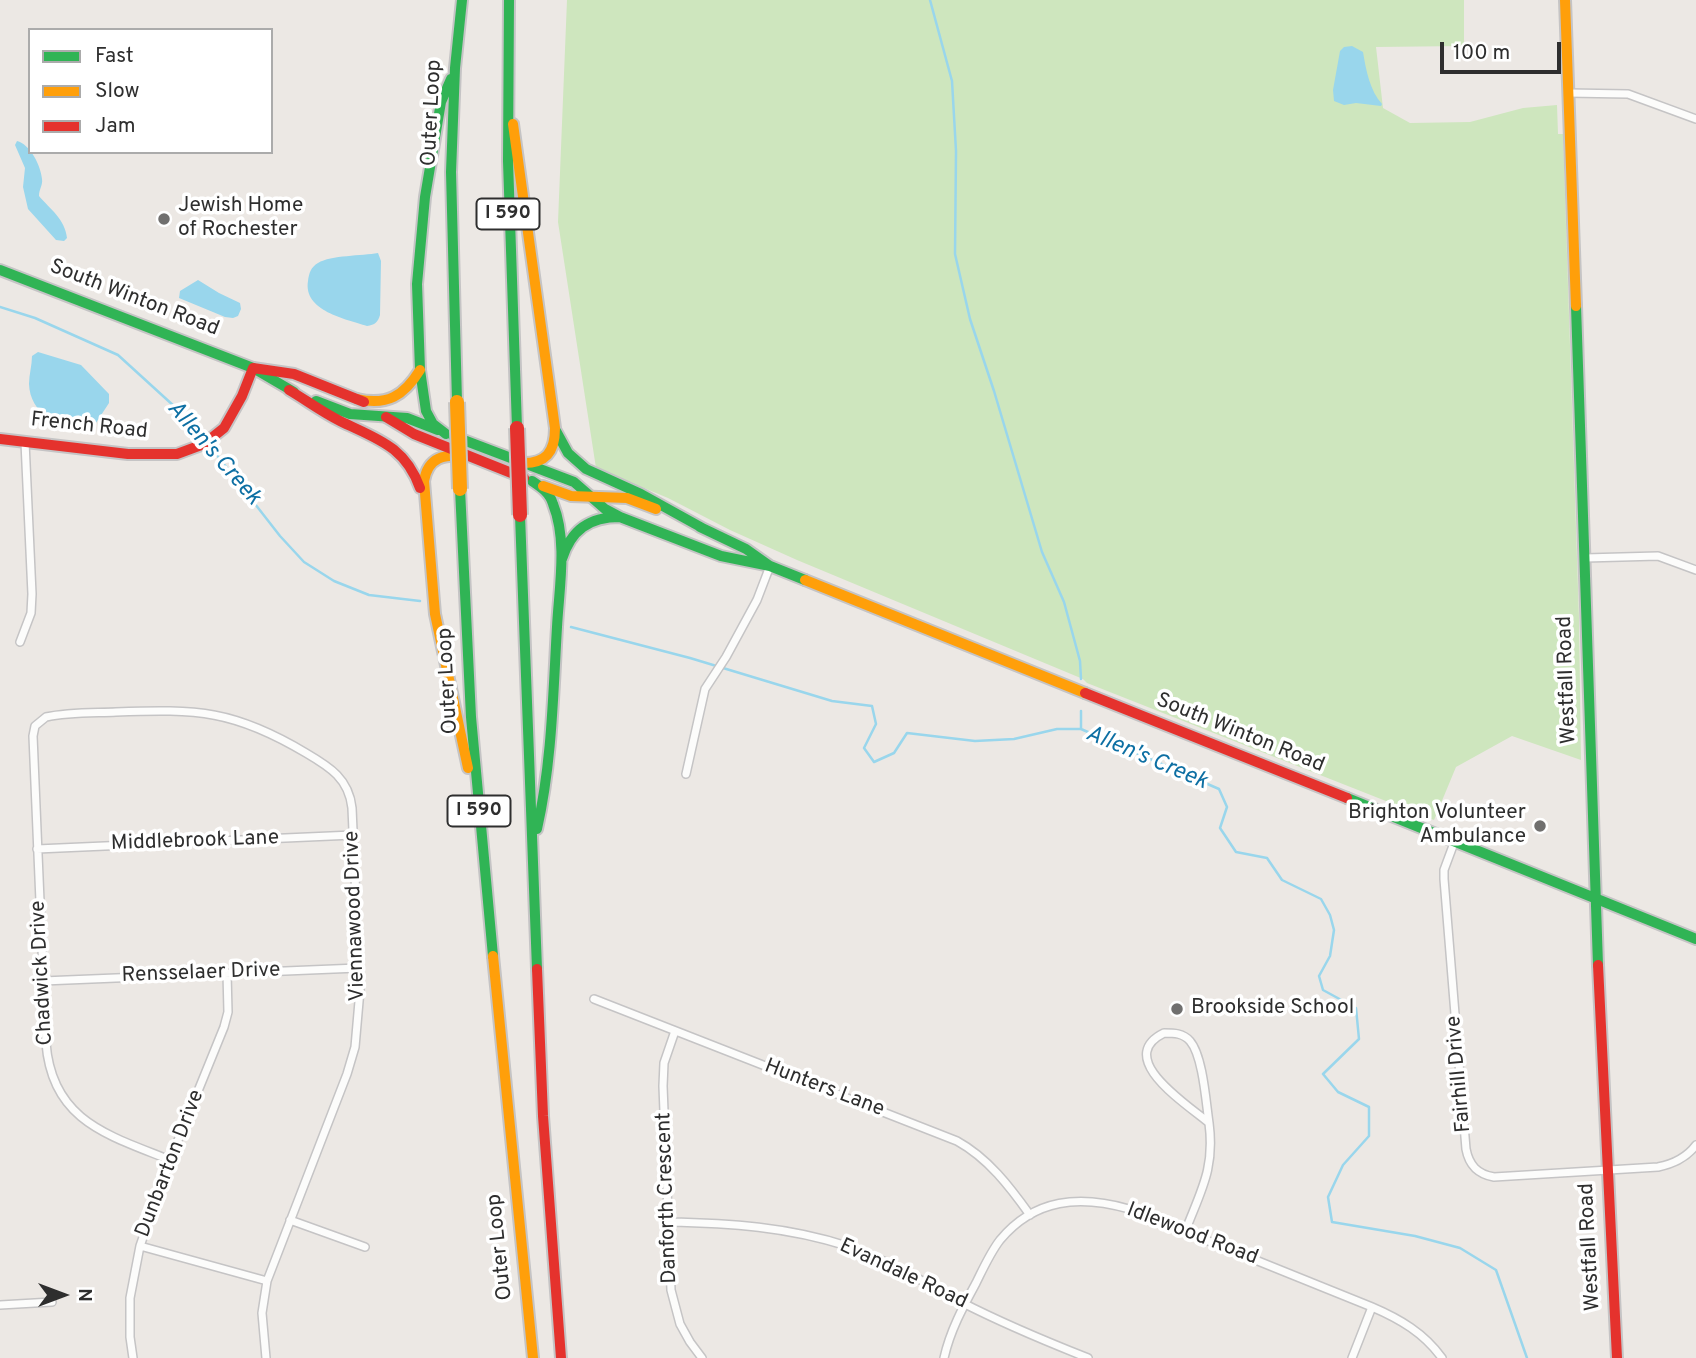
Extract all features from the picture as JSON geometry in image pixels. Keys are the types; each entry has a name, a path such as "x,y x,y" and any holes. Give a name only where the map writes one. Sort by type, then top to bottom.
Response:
{"main road":[{"name":"Outer Loop","path":"462,0 455,68 451,172 460,489 477,792 533,1358"},
{"name":"I 590","path":"509,0 507,182 544,1123 561,1358"},
{"name":"Westfall Road","path":"1565,0 1586,558 1595,899 1617,1358"},
{"path":"446,434 433,424 427,415 419,370 417,284 421,218 441,102 455,68"},
{"path":"506,87 518,150 555,428 555,443 548,456 537,463 522,463"},
{"name":"South Winton Road","path":"0,270 253,368 289,390 351,414 410,419 574,482 605,509 620,517 721,556 770,566 1696,939"},
{"name":"South Winton Road","path":"253,368 285,371 356,399 411,432 562,494 631,499 746,549 770,566"},
{"name":"French Road","path":"0,439 164,456 177,454 204,444 220,433 233,414 253,368"},
{"path":"356,399 378,402 397,397 409,388 419,370"},
{"path":"289,390 338,419 398,449 417,475 426,510"},
{"path":"555,428 568,453 586,470 641,494 706,530"},
{"path":"466,456 440,456 430,462 424,481 430,581 438,630 466,764 477,792"},
{"path":"532,481 547,492 555,506 559,581 550,738 543,806 534,842"},
{"path":"559,581 564,551 574,531 594,519 620,517"}],"street":[{"path":"1568,93 1628,94 1696,119"},
{"path":"20,642 32,604 25,442"},
{"path":"1586,558 1658,556 1696,570"},
{"path":"686,774 705,689 757,600 770,566"},
{"name":"Viennawood Drive","path":"40,720 56,715 164,710 211,713 252,725 282,738 338,775 349,794 353,835 358,1027 350,1066 267,1281 261,1326 266,1358"},
{"name":"Chadwick Drive","path":"40,720 35,726 33,736 47,1055 52,1077 66,1103 80,1118 96,1128 170,1160"},
{"name":"Middlebrook Lane","path":"37,849 353,835"},
{"name":"Fairhill Drive","path":"1454,843 1444,870 1444,879 1466,1149 1471,1164 1480,1173 1494,1177 1608,1170"},
{"name":"Rensselaer Drive","path":"43,981 358,968"},
{"name":"Dunbarton Drive","path":"133,1358 130,1298 140,1246 170,1160 224,1027 228,1013 227,973"},
{"name":"Hunters Lane","path":"594,999 957,1141 975,1152 998,1173 1030,1215"},
{"name":"Danforth Crescent","path":"675,1031 663,1073 670,1283 674,1307 690,1342 702,1358"},
{"path":"1185,1231 1212,1156 1209,1123 1196,1053 1190,1041 1179,1034 1164,1033 1155,1037 1147,1047 1147,1061 1154,1076 1209,1123"},
{"path":"1608,1170 1664,1165 1679,1160 1694,1150"},
{"name":"Idlewood Road","path":"944,1358 965,1304 996,1246 1010,1230 1030,1215 1061,1203 1093,1201 1129,1209 1399,1319 1420,1334 1443,1358"},
{"path":"290,1220 365,1247"},
{"name":"Evandale Road","path":"668,1222 735,1223 768,1227 833,1242 880,1260 965,1304 1088,1358"},
{"path":"140,1246 267,1281"},
{"path":"0,1305 52,1302"},
{"path":"1352,1358 1372,1307"}],"green space":[{"path":"567,0 1464,0 1464,46 1376,47 1383,108 1410,123 1470,122 1523,108 1557,105 1558,134 1563,134 1581,760 1512,736 1456,767 1434,820 1087,683 1083,679 797,560 668,498 596,468 558,222"}],"water":[{"path":"1352,46 1363,52 1369,80 1381,106 1356,103 1344,105 1334,101 1333,90 1340,51 1344,47"},
{"path":"17,141 26,146 28,154 32,154 37,162 42,181 39,196 63,225 67,238 64,241 56,240 28,209 23,187 25,168 15,145"},
{"path":"378,253 381,261 380,315 374,324 367,326 338,317 312,300 308,281 311,270 316,265 331,258"},
{"path":"198,280 240,303 238,316 225,317 179,298 180,291"},
{"path":"38,352 81,365 109,394 109,403 92,429 60,425 50,420 35,405 29,381 32,356"}],"waterway":[{"path":"930,0 952,81 956,151 955,254 970,319 1042,552 1064,602 1080,661 1081,679"},
{"name":"Allen's Creek","path":"0,307 35,318 118,355 186,417 205,439"},
{"name":"Allen's Creek","path":"209,445 280,536 304,562 334,581 369,595 420,601"},
{"name":"Allen's Creek","path":"571,627 690,658 832,701 872,706 876,724 864,748 874,762 894,753 907,733 975,741 1014,739 1057,729 1081,729 1219,789 1227,807 1220,828 1236,852 1267,858 1282,880 1321,899 1330,915 1334,930 1330,956 1319,976 1323,990 1356,1008 1359,1039 1323,1074 1338,1092 1369,1107 1369,1136 1343,1165 1328,1197 1332,1222 1415,1236 1460,1248 1496,1270 1527,1358"},
{"path":"1081,711 1081,729"}],"traffic: fast":[{"path":"457,402 451,172 455,68 462,0"},
{"path":"509,0 508,161 517,428"},
{"path":"446,434 433,424 426,411 420,370 417,284 425,197 441,102 451,79"},
{"path":"0,270 253,368 294,392"},
{"path":"1576,306 1598,965"},
{"path":"316,401 350,414 407,418 438,430"},
{"path":"556,431 568,453 586,469 641,494 706,530"},
{"path":"453,436 574,482 605,509 620,517 721,556 770,566 805,580"},
{"path":"532,481 552,500 558,518 561,549 551,728 537,829"},
{"path":"460,489 471,717 493,956"},
{"path":"520,515 537,969"},
{"path":"562,559 570,540 583,527 599,519 620,517"},
{"path":"700,527 746,549 770,566"},
{"path":"1347,798 1696,939"}],"traffic: slow":[{"path":"1565,0 1576,306"},
{"path":"513,124 555,428 553,444 547,455 537,461 521,463"},
{"path":"357,399 377,401 394,397 408,386 420,370"},
{"path":"457,402 460,489"},
{"path":"466,456 438,459 429,467 424,481 435,614 468,768"},
{"path":"543,486 571,496 627,498 656,509"},
{"path":"805,580 1085,693"},
{"path":"493,956 533,1358"}],"traffic: jam":[{"path":"253,368 294,374 364,402"},
{"path":"0,439 128,454 177,454 204,444 224,428 242,396 253,368"},
{"path":"289,390 333,417 378,439 398,453 414,474 420,488"},
{"path":"386,417 414,434 524,478"},
{"path":"517,428 520,515"},
{"path":"1085,693 1347,798"},
{"path":"1598,965 1617,1358"},
{"path":"537,969 543,1116 561,1358"}],"place":[{"name":"Jewish Home of Rochester","path":"164,219"},
{"name":"Brighton Volunteer Ambulance","path":"1540,826"},
{"name":"Brookside School","path":"1177,1009"}]}
